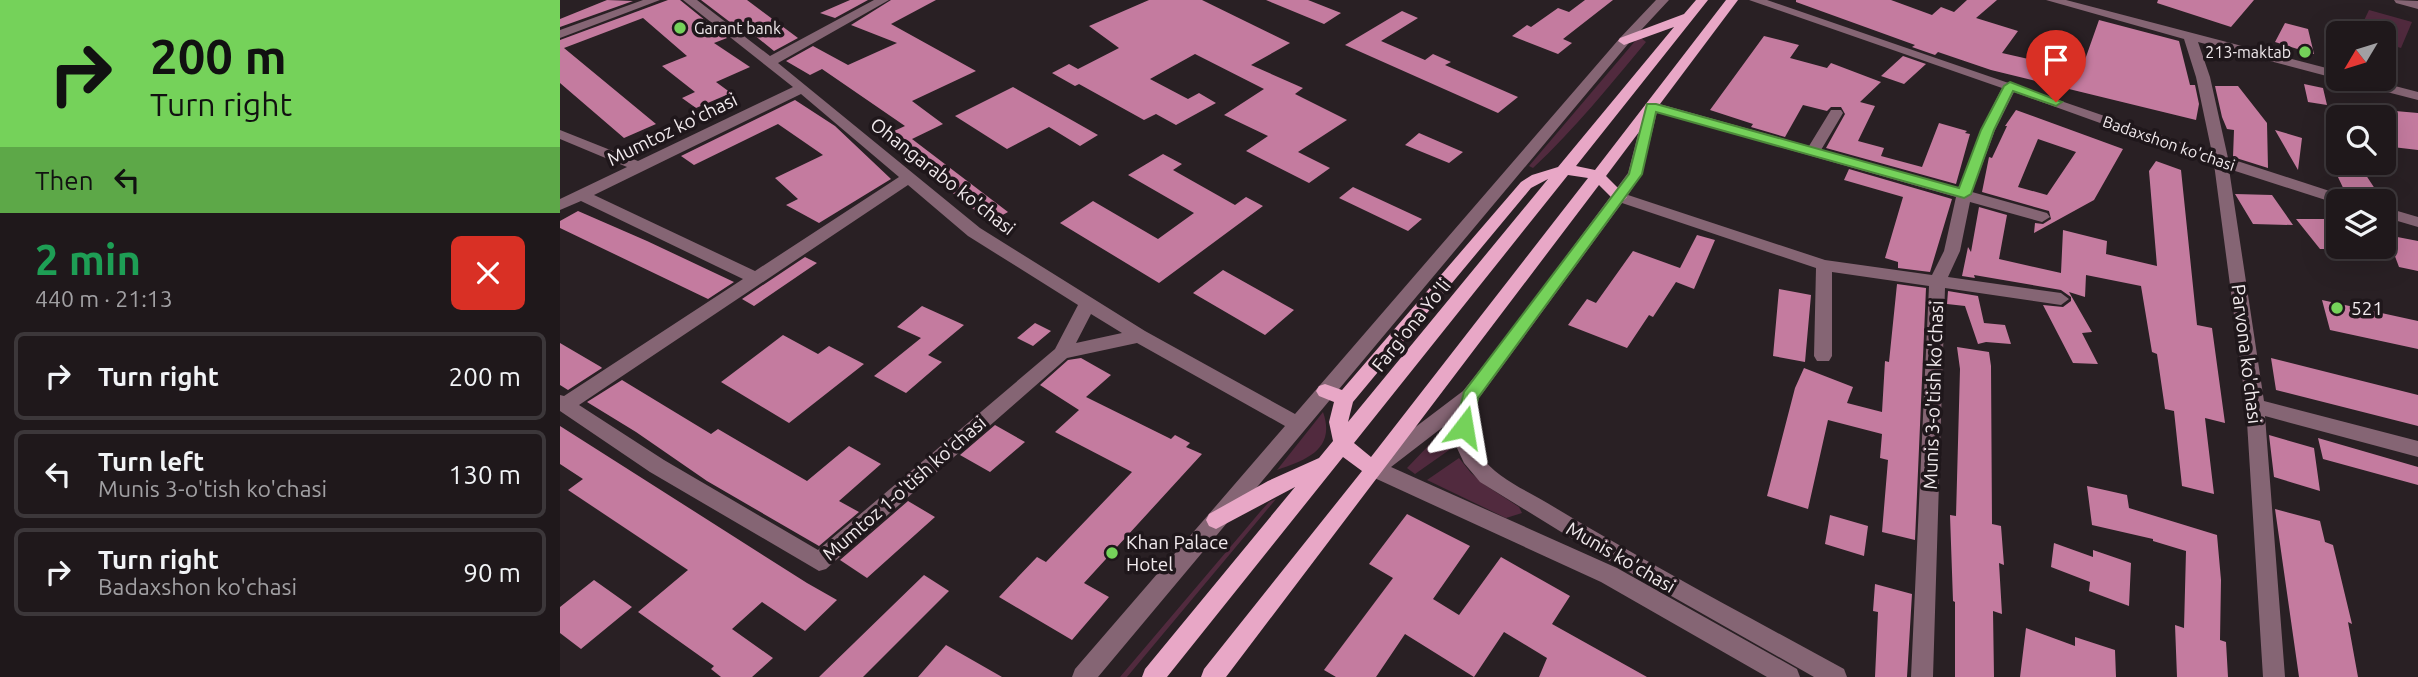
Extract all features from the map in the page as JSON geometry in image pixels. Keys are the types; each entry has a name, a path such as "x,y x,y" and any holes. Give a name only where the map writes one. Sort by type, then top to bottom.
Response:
{"main road":[{"name":"Farg'ona Yo'li","path":"1153,677 1703,0"},
{"path":"1212,677 1732,0"},
{"path":"1648,15 1656,56"},
{"path":"1624,41 1688,17"},
{"path":"1374,469 1356,457 1343,443 1338,419 1345,399 1526,185 1540,174 1568,169 1597,177 1613,187 1619,197"},
{"path":"1325,391 1345,399"},
{"path":"1216,520 1275,486 1328,462"}],"street":[{"path":"560,34 654,0"},
{"name":"Ohangarabo ko'chasi","path":"689,0 802,88 974,232 1139,336 1297,424"},
{"path":"769,62 883,0"},
{"path":"1083,677 1624,41 1663,0"},
{"name":"Badaxshon ko'chasi","path":"1755,0 2326,195"},
{"path":"2052,0 2326,72"},
{"path":"2400,0 2418,5"},
{"name":"Parvona ko'chasi","path":"2190,36 2203,77 2221,161 2255,406 2274,677"},
{"name":"Munis 3-o'tish ko'chasi","path":"1922,677 1937,282 1952,251 1964,194 1988,130 2010,86"},
{"name":"Mumtoz ko'chasi","path":"560,205 802,88"},
{"path":"2396,90 2418,96"},
{"path":"1374,469 1470,396 1635,174 1651,106 2042,217"},
{"path":"1813,151 1836,113"},
{"path":"560,134 638,166"},
{"path":"562,403 908,178"},
{"path":"582,195 755,278"},
{"path":"1619,197 1824,265 2061,299"},
{"path":"2396,216 2418,222"},
{"path":"1823,356 1824,265"},
{"name":"Mumtoz 1-o'tish ko'chasi","path":"562,403 657,466 819,562 1062,353 1087,304"},
{"name":"Mumtoz 1-o'tish ko'chasi","path":"1062,353 1139,336"},
{"name":"Munis ko'chasi","path":"1470,396 1464,427 1465,447 1474,463 1487,476 1599,545 1836,677"},
{"path":"2255,406 2418,449"},
{"name":"Munis ko'chasi","path":"1374,469 1609,575 1789,677"}],"shaded area":[{"path":"2369,10 2412,22 2401,48 2396,47 2396,21 2364,21"},
{"path":"1641,38 1646,42 1591,107 1533,168 1529,166 1636,40"},
{"path":"1323,412 1326,435 1322,444 1308,457 1277,470"},
{"path":"1451,422 1455,423 1452,448 1415,474 1407,468"},
{"path":"1459,458 1471,473 1519,507 1522,513 1506,518 1427,480"},
{"path":"1276,499 1127,677 1120,677 1260,512"}],"building":[{"path":"607,0 633,1 560,27 560,19"},
{"path":"668,0 680,0 727,38 714,43 750,67 716,82 731,93 696,108 682,98 695,92 662,66 687,56 643,18 564,48 656,124 624,138 560,83 560,40"},
{"path":"701,0 747,0 798,38 774,51 748,30 743,32"},
{"path":"850,0 868,0 835,18 820,13"},
{"path":"891,0 936,0 891,24 976,71 912,101 943,124 912,139 1008,212 990,222 881,137 905,126 822,69 810,75 786,61 813,46 848,65 897,43 851,25"},
{"path":"1149,0 1202,0 1290,43 1251,65 1303,88 1295,94 1347,120 1298,152 1330,168 1309,183 1246,151 1268,136 1224,115 1264,89 1195,54 1150,79 1188,99 1199,93 1216,103 1176,125 1156,114 1144,120 1079,84 1075,86 1052,73 1069,64 1078,69 1119,48 1089,26"},
{"path":"1266,0 1308,0 1341,13 1324,24"},
{"path":"1585,0 1613,0 1563,39 1572,43 1558,54 1512,36 1527,25 1531,27 1558,8 1569,12"},
{"path":"1796,0 1891,0 1932,15 1941,7 1954,12 1967,0 1997,0 1976,18 2018,31 2002,53 2081,71 2099,20 2179,41 2190,85 2195,85 2199,104 2196,120 1991,70 1938,52 1935,55"},
{"path":"2158,0 2254,0 2231,27 2157,3"},
{"path":"1402,11 1418,18 1381,41 1425,60 1433,54 1451,62 1445,65 1518,97 1498,113 1345,45"},
{"path":"2285,23 2308,29 2314,54 2275,42"},
{"path":"1764,36 1799,45 1790,58 1827,68 1831,63 1881,82 1860,102 1875,106 1858,141 1884,148 1881,156 1922,167 1939,123 1967,131 1965,133 1970,134 1956,184 1826,148 1845,114 1841,107 1831,107 1827,111 1803,105 1785,137 1751,127 1753,124 1710,110"},
{"path":"1903,56 1926,64 1904,84 1881,76"},
{"path":"2304,84 2323,88 2327,105 2308,102"},
{"path":"2215,86 2238,86 2267,123 2268,168 2233,157 2234,130 2227,129"},
{"path":"1013,87 1098,135 1080,146 1049,127 1007,149 955,116"},
{"path":"795,100 835,126 891,179 819,223 786,205 798,199 775,178 823,155 778,124 694,165 681,156"},
{"path":"2016,110 2123,149 2094,200 2034,233 2035,223 2043,224 2051,219 2049,211 1982,192 1989,157 1992,158 2005,126","holes":["2038,139 2076,152 2047,195 2018,187"]},
{"path":"2396,111 2418,113 2418,150 2396,147"},
{"path":"2275,130 2302,138 2298,170"},
{"path":"1419,133 1463,152 1449,163 1405,145"},
{"path":"1163,154 1182,164 1173,170 1235,205 1246,197 1263,206 1159,283 1060,223 1093,201 1158,239 1194,213 1128,175"},
{"path":"2156,161 2181,170 2197,325 2212,328 2225,423 2205,418 2214,494 2182,486 2174,411 2165,409 2157,354 2152,352 2141,286 2086,275 2085,297 2069,292 2092,332 2082,333 2098,364 2073,363 2043,305 2063,307 2071,301 2071,297 2061,290 1974,275 1975,278 1962,276 1968,247 1971,252 1979,207 2007,215 1999,259 2061,273 2063,230 2107,241 2106,254 2157,266 2149,171"},
{"path":"1849,169 1952,199 1930,272 1898,268 1898,262 1885,258 1903,197 1844,180"},
{"path":"2337,175 2366,175 2375,189 2344,189"},
{"path":"1353,187 1422,219 1408,231 1339,198"},
{"path":"2235,194 2272,195 2293,225 2253,224"},
{"path":"578,211 734,282 708,299 560,228 560,221"},
{"path":"2296,219 2326,219 2326,249 2320,249"},
{"path":"1697,235 1715,240 1694,289 1676,282 1653,317 1649,315 1627,348 1568,325 1587,299 1596,303 1633,251 1680,268"},
{"path":"2396,237 2418,241 2418,271 2399,267 2396,259"},
{"path":"805,257 817,263 754,306 742,299"},
{"path":"1223,270 1294,310 1265,335 1193,293"},
{"path":"1897,284 1926,288 1915,540 1882,532 1888,460 1880,458 1882,434 1828,420 1808,509 1767,496 1795,388 1804,368 1853,387 1847,403 1882,412 1885,361 1889,362"},
{"path":"1779,289 1811,295 1805,362 1773,356"},
{"path":"1948,291 1978,296 1984,323 2005,325 2011,344 1978,344 1965,306 1947,304"},
{"path":"2322,300 2418,321 2418,349 2330,330"},
{"path":"922,306 964,325 928,355 942,362 906,393 874,376 921,338 897,327"},
{"path":"1035,323 1051,331 1033,346 1017,338"},
{"path":"783,335 818,354 829,346 864,364 789,423 721,382"},
{"path":"560,343 602,368 568,390 560,385"},
{"path":"1957,347 1989,352 1991,366 1992,524 2001,526 2004,565 1999,563 2002,614 1993,611 1994,677 1955,677 1955,602 1950,515 1956,516 1960,369"},
{"path":"1081,358 1111,375 1086,397 1171,439 1175,435 1190,443 1186,447 1202,454 1084,583 1109,597 1072,640 999,597 1037,557 1046,562 1132,472 1055,432 1079,410 1040,385 1068,360"},
{"path":"2271,358 2418,395 2418,426 2276,390"},
{"path":"622,380 711,434 718,429 807,481 849,446 881,464 839,501 859,512 819,546 707,481 587,402"},
{"path":"995,425 1025,442 990,472 960,455"},
{"path":"560,426 837,600 805,631 762,602 732,629 773,658 752,677 721,677 711,669 714,666 638,612 688,570 568,490 583,479 560,464"},
{"path":"2269,435 2314,448 2320,491 2274,477"},
{"path":"2318,438 2418,467 2418,485 2323,459"},
{"path":"2087,486 2127,495 2129,508 2217,535 2221,580 2220,640 2226,642 2228,677 2177,677 2175,625 2184,628 2186,551 2153,539 2092,525"},
{"path":"908,501 935,517 867,578 840,560"},
{"path":"2275,509 2320,521 2325,542 2333,545 2352,624 2348,622 2358,677 2299,677"},
{"path":"1407,514 1470,546 1433,599 1459,615 1501,557 1570,596 1552,624 1647,677 1539,677 1547,658 1504,632 1474,677 1405,634 1376,677 1336,677 1324,670 1393,578 1369,564"},
{"path":"1830,515 1868,526 1864,556 1825,544"},
{"path":"2054,543 2093,557 2093,550 2131,563 2129,606 2089,591 2090,582 2051,567"},
{"path":"924,575 949,591 863,677 819,677"},
{"path":"594,580 632,607 581,649 560,633 560,607"},
{"path":"1875,584 1912,594 1907,677 1875,677 1878,612 1873,611"},
{"path":"2026,628 2075,646 2075,637 2115,650 2116,677 2020,677"},
{"path":"946,645 1002,677 918,677"}],"place":[{"name":"Garant bank","path":"680,28"},
{"name":"213-maktab","path":"2305,52"},
{"name":"521","path":"2337,308"},
{"name":"Khan Palace Hotel","path":"1112,553"}],"route":[{"path":"1464,427 1470,396 1635,174 1651,106 1964,194 1988,130 2010,86 2056,102"}]}
